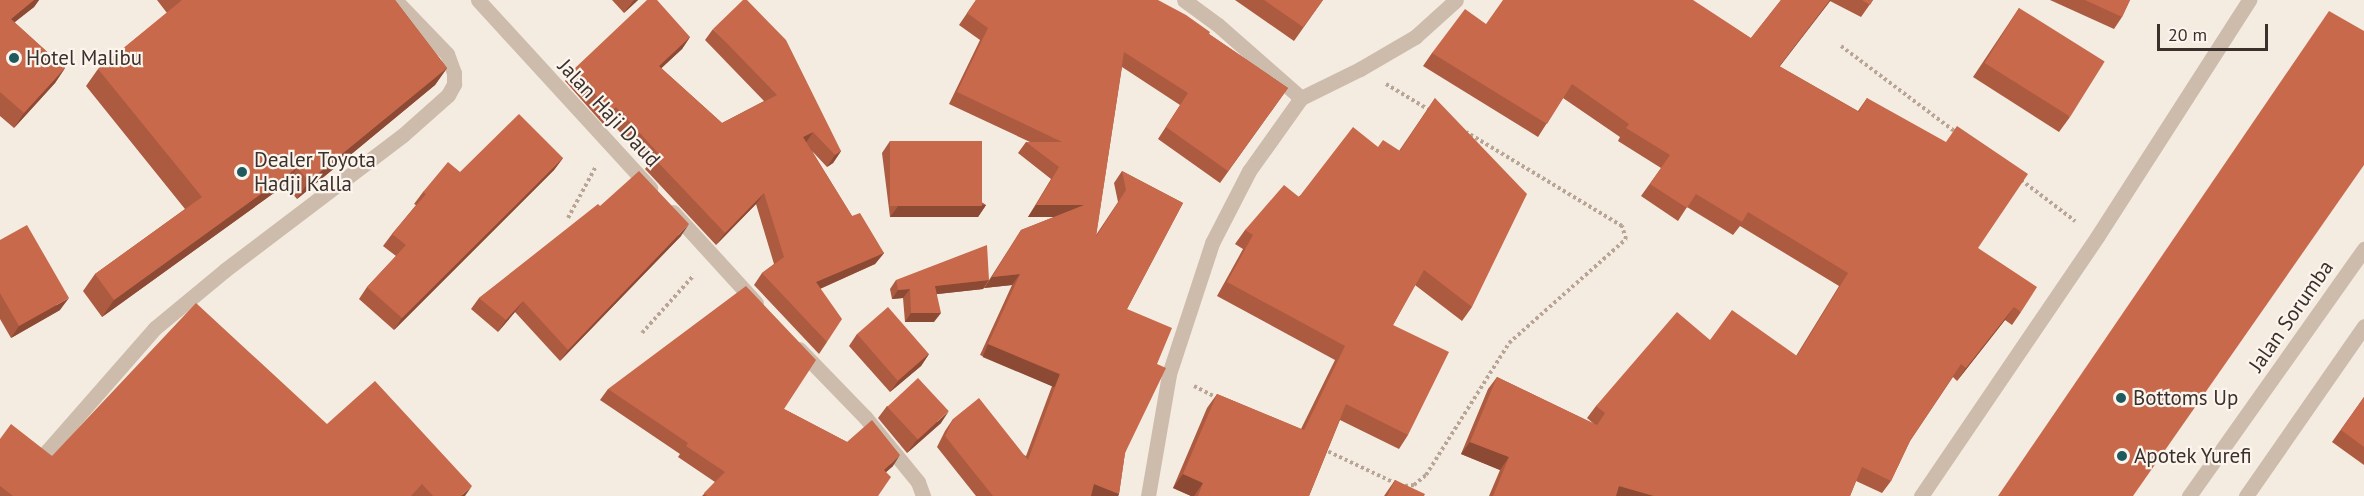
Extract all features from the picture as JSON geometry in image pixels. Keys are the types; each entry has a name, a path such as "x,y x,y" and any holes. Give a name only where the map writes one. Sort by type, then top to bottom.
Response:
{"street":[{"path":"42,457 154,328 225,270 403,135 448,95 454,84 454,73 447,54 395,0"},
{"name":"Jalan Haji Daud","path":"478,0 767,315"},
{"path":"1184,0 1218,26 1301,98"},
{"path":"1148,496 1169,374 1192,297 1230,206 1249,171 1301,98 1360,69 1415,37 1456,0"},
{"path":"1921,496 2097,237 2249,0"},
{"name":"Jalan Sorumba","path":"2189,496 2364,249"},
{"path":"2246,496 2364,326"},
{"path":"790,341 865,417 918,482 923,496"}],"path":[{"path":"1841,46 1965,138"},
{"path":"1360,69 1441,117"},
{"path":"1316,445 1401,486 1414,485 1426,475 1509,343 1626,239 1622,226 1461,129"},
{"path":"568,218 608,144"},
{"path":"2012,174 2097,237"},
{"path":"642,333 712,254"},
{"path":"1169,374 1221,400"}],"building":[{"path":"0,0 34,0 11,19 65,68 24,113 0,92"},
{"name":"Dealer Toyota Hadji Kalla","path":"182,0 395,0 447,68 309,181 297,168 114,300 95,274 202,197 98,69"},
{"path":"647,0 657,0 690,37 659,66 722,123 777,95 713,29 743,0 747,0 786,40 841,151 835,155 813,132 803,137 852,216 860,213 884,253 816,282 842,319 827,342 762,273 784,257 764,193 725,233 653,157 658,153 616,107 611,112 573,70"},
{"path":"976,0 1158,0 1186,15 1210,32 1209,34 1288,88 1228,171 1166,127 1188,93 1124,52 1096,237 1126,190 1122,171 1183,203 1127,309 1172,328 1157,364 1166,368 1125,453 1119,494 1094,484 1091,496 993,496 945,436 953,419 979,398 1028,460 1060,374 988,344 1020,274 992,277 1021,230 1084,205 1036,205 1059,167 1026,142 1062,142 957,92 988,28 967,13"},
{"path":"1264,0 1323,0 1303,27"},
{"path":"1503,0 1693,0 1751,38 1781,0 1830,0 1779,66 1859,112 1867,98 1946,142 1957,126 2028,174 1978,248 2037,287 2021,312 2014,307 1966,368 1961,364 1910,441 1891,481 1862,467 1850,496 1654,496 1619,486 1616,496 1493,496 1509,457 1470,442 1497,377 1597,425 1605,413 1596,406 1677,312 1710,340 1732,310 1797,356 1848,273 1748,212 1742,222 1696,194 1687,208 1650,184 1670,155 1626,128 1629,124 1572,84 1547,124 1432,53 1465,9 1486,24"},
{"path":"1862,0 1873,0 1870,5"},
{"path":"2085,0 2130,0 2122,17"},
{"path":"2019,8 2105,62 2070,117 1985,63"},
{"path":"2329,11 2364,31 2364,165 2133,496 1998,496"},
{"path":"1435,98 1527,194 1472,307 1424,270 1393,325 1449,352 1408,435 1346,404 1309,496 1198,496 1203,483 1183,474 1217,394 1304,430 1345,346 1227,282 1253,235 1245,230 1284,185 1299,197 1353,127 1378,147 1383,140 1400,151"},
{"path":"519,114 563,158 402,318 367,287 406,245 392,234 426,194 423,192 448,162 460,172"},
{"path":"890,141 982,141 982,206 890,206"},
{"path":"639,171 689,224 568,350 523,301 506,320 479,298 598,204 600,206"},
{"path":"27,225 69,298 19,326 0,293 0,240"},
{"path":"987,245 989,280 935,286 941,313 911,313 910,289 898,290 896,280"},
{"path":"746,286 816,360 784,409 847,442 872,420 900,455 884,470 891,477 878,496 707,496 704,493 725,472 686,446 688,443 608,389"},
{"path":"196,303 327,424 375,381 472,486 461,496 433,496 422,484 411,496 13,496 0,486 0,439 11,424 52,456"},
{"path":"888,307 929,354 898,381 857,334"},
{"path":"918,378 949,411 918,440 887,407"},
{"path":"2364,397 2364,447 2341,430"},
{"path":"1395,480 1425,494 1424,496 1387,496"}],"place":[{"name":"Hotel Malibu","path":"14,58"},
{"name":"Dealer Toyota Hadji Kalla","path":"242,172"},
{"name":"Bottoms Up","path":"2121,398"},
{"name":"Apotek Yurefi","path":"2122,456"}]}
